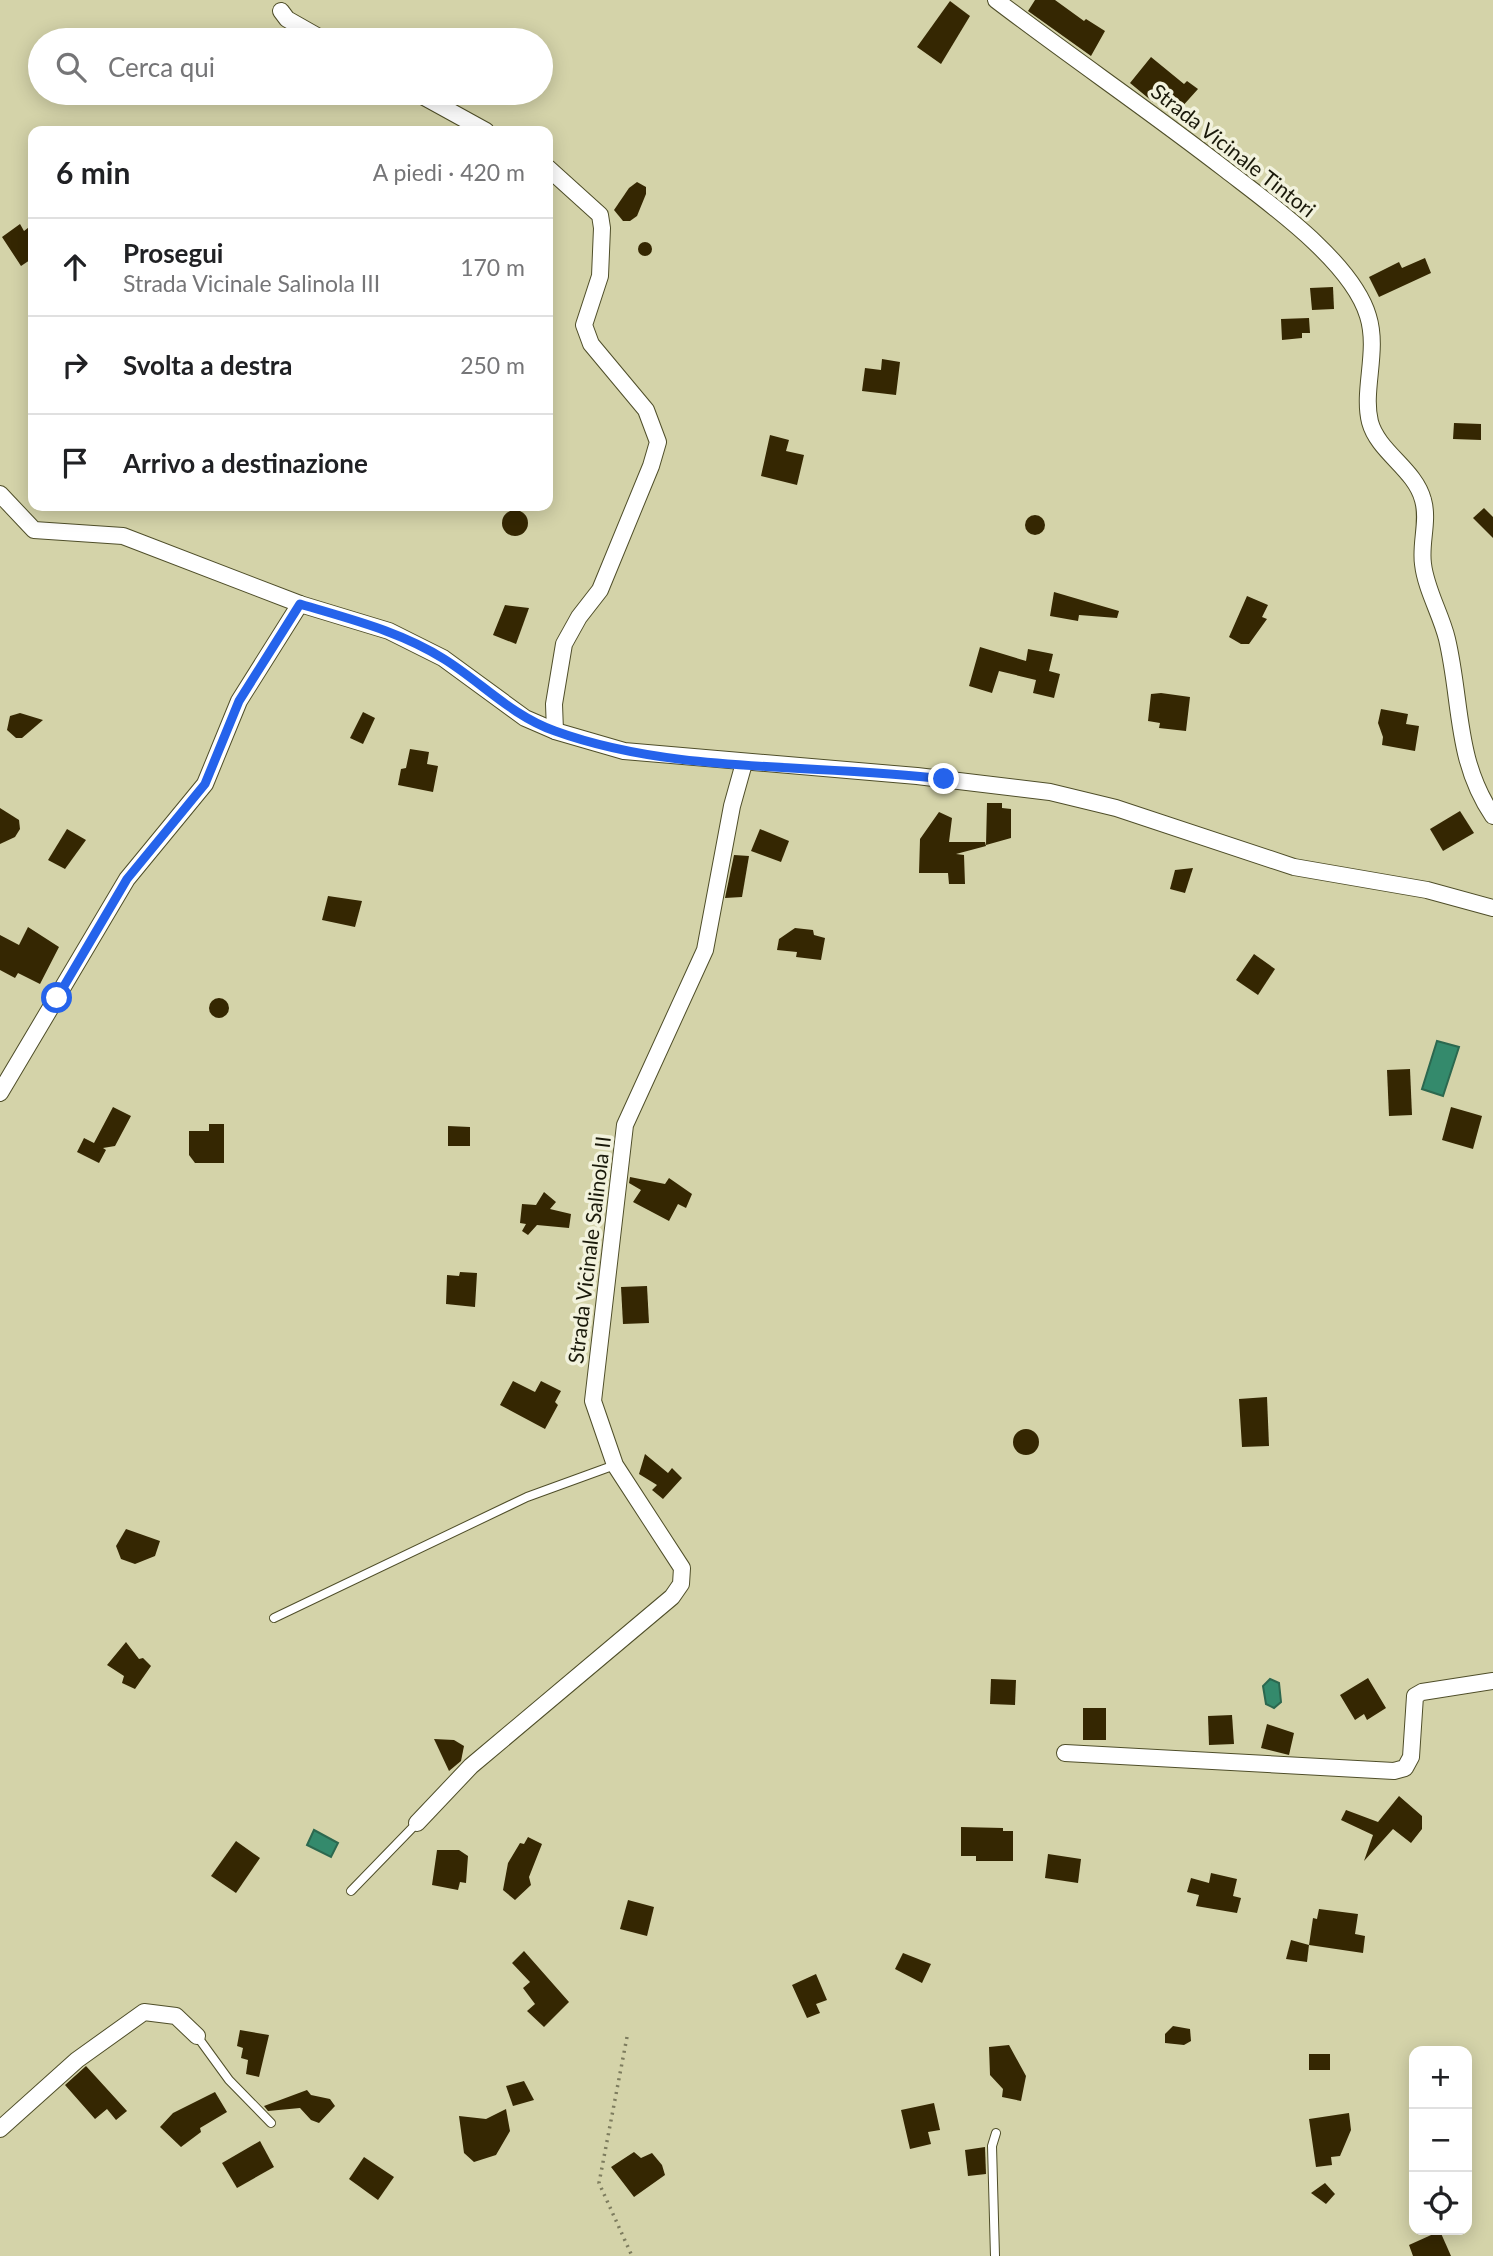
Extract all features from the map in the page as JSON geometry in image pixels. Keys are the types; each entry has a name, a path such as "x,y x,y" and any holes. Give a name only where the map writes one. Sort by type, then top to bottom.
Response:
{"street":[{"name":"Strada Vicinale Tintori","path":"996,0 1113,84 1299,227 1352,285 1368,316 1372,338 1370,421 1375,434 1415,483 1423,500 1422,560 1446,636 1465,761 1475,789 1493,817"},
{"path":"282,6 287,19 303,28"},
{"path":"439,105 477,126"},
{"path":"553,173 600,215 600,276 584,325 591,344 646,410 658,442 651,466 600,590 579,617 564,644 554,704 555,731"},
{"path":"0,495 34,530 123,536 300,604 389,631 443,658 525,718 555,731 624,751 917,776 1050,792 1116,808 1294,867 1427,890 1493,908"},
{"path":"0,1093 127,879 205,784 239,701 300,604"},
{"name":"Strada Vicinale Salinola II","path":"417,1823 471,1766 672,1597 681,1584 682,1568 615,1465 593,1401 625,1125 705,950 732,806 744,763"},
{"path":"1065,1754 1394,1771 1405,1768 1411,1758 1415,1696 1422,1692 1493,1681"},
{"path":"0,2129 76,2060 144,2011 176,2016 197,2035"}],"lane":[{"path":"274,1618 527,1497 615,1465"},
{"name":"Strada Vicinale Salinola II","path":"351,1891 417,1823"},
{"path":"197,2035 229,2080 271,2123"},
{"path":"995,2256 992,2146 996,2133"}],"path":[{"path":"627,2037 599,2183 632,2256"}],"shaded area":[{"path":"1437,1041 1459,1047 1443,1096 1422,1089"},
{"path":"1270,1679 1279,1683 1281,1702 1274,1708 1266,1704 1263,1686"},
{"path":"314,1830 338,1843 331,1857 307,1845"}],"building":[{"path":"1035,0 1055,0 1084,21 1086,19 1105,31 1091,56 1028,11"},
{"path":"950,1 970,16 941,64 917,47"},
{"path":"1151,57 1184,84 1187,81 1198,89 1180,109 1171,103 1167,105 1158,98 1153,102 1130,83"},
{"path":"637,182 646,187 646,194 637,216 630,221 623,221 614,210 629,188"},
{"path":"20,224 24,231 28,228 28,261 21,266 2,237"},
{"path":"642,242 648,242 652,249 648,256 642,256 638,252 638,246"},
{"path":"1425,258 1431,273 1379,297 1369,277 1399,262 1402,268"},
{"path":"1333,287 1334,309 1312,310 1310,288"},
{"path":"1309,318 1310,333 1302,333 1302,338 1282,340 1281,319"},
{"path":"882,359 900,362 896,395 862,391 865,368 881,370"},
{"path":"1454,423 1481,424 1481,440 1453,439"},
{"path":"770,435 789,440 786,451 804,455 797,485 761,476"},
{"path":"1484,508 1493,517 1493,538 1473,518"},
{"path":"510,511 520,511 527,518 527,528 520,535 510,535 503,528 503,518"},
{"path":"1035,515 1042,518 1045,525 1042,532 1035,535 1028,532 1025,525 1028,518"},
{"path":"1054,592 1119,611 1117,618 1079,615 1078,621 1050,616"},
{"path":"1247,596 1268,605 1262,617 1267,619 1249,644 1241,644 1229,637"},
{"path":"505,605 529,608 516,644 493,635"},
{"path":"980,647 1026,661 1028,649 1053,654 1049,671 1060,674 1054,698 1033,693 1036,680 999,671 992,693 969,686"},
{"path":"1151,694 1190,697 1186,731 1159,728 1160,723 1148,721"},
{"path":"1381,709 1408,714 1406,724 1419,726 1415,751 1382,745 1383,737 1378,723"},
{"path":"363,712 375,718 363,744 350,738"},
{"path":"20,713 43,720 22,738 16,738 7,730 10,716"},
{"path":"410,749 429,752 427,764 438,766 433,792 398,785 401,769 406,768"},
{"path":"987,803 1002,803 1002,808 1011,809 1011,838 986,845"},
{"path":"0,808 19,820 20,829 15,837 0,844"},
{"path":"1460,811 1474,833 1443,851 1430,829"},
{"path":"939,812 952,818 949,842 985,842 986,846 956,854 964,855 965,884 949,884 948,873 919,873 920,839"},
{"path":"67,829 86,840 65,869 48,860"},
{"path":"760,829 789,841 781,862 751,851"},
{"path":"734,855 749,856 742,897 725,898"},
{"path":"1193,868 1185,893 1170,889 1175,870"},
{"path":"328,896 362,901 355,927 322,920"},
{"path":"28,927 59,947 40,984 18,973 15,978 0,970 0,935 19,945"},
{"path":"795,928 813,930 814,935 825,938 821,960 796,957 797,952 777,950 779,939"},
{"path":"1254,954 1275,969 1258,995 1236,980"},
{"path":"219,998 226,1001 229,1008 226,1015 219,1018 212,1015 209,1008 212,1001"},
{"path":"1410,1069 1412,1115 1389,1116 1387,1070"},
{"path":"113,1107 131,1116 115,1146 103,1148 106,1150 99,1163 77,1152 84,1138 94,1143"},
{"path":"1451,1107 1482,1116 1473,1149 1442,1140"},
{"path":"209,1124 224,1124 224,1163 195,1163 189,1155 189,1131 209,1131"},
{"path":"448,1126 470,1127 470,1146 448,1146"},
{"path":"630,1177 665,1184 669,1178 692,1194 686,1208 678,1204 669,1221 633,1202 641,1190 629,1183"},
{"path":"544,1192 556,1202 550,1209 571,1214 569,1228 537,1225 528,1235 522,1231 526,1224 520,1223 522,1204 536,1205"},
{"path":"460,1272 477,1273 475,1307 446,1304 447,1275 459,1276"},
{"path":"647,1286 649,1323 623,1324 621,1287"},
{"path":"513,1381 535,1392 541,1381 561,1391 555,1402 558,1405 545,1429 500,1405"},
{"path":"1267,1397 1269,1446 1242,1447 1239,1399"},
{"path":"1026,1429 1035,1433 1039,1442 1035,1451 1026,1455 1017,1451 1013,1442 1017,1433"},
{"path":"645,1454 668,1473 672,1468 682,1478 663,1499 652,1490 657,1485 639,1474"},
{"path":"126,1529 160,1541 155,1556 135,1564 121,1559 116,1546"},
{"path":"126,1642 139,1659 143,1658 151,1666 135,1689 122,1683 124,1676 107,1665"},
{"path":"1368,1678 1386,1708 1367,1720 1364,1714 1355,1720 1340,1695"},
{"path":"991,1679 1016,1680 1015,1705 990,1704"},
{"path":"1083,1708 1106,1708 1106,1740 1083,1740"},
{"path":"1232,1715 1234,1744 1209,1745 1208,1716"},
{"path":"1267,1724 1294,1733 1289,1755 1261,1748"},
{"path":"434,1739 454,1740 464,1746 461,1761 449,1771"},
{"path":"1399,1796 1422,1816 1422,1829 1411,1843 1393,1829 1364,1861 1373,1835 1341,1820 1346,1810 1378,1822"},
{"path":"961,1827 1003,1828 1003,1831 1013,1831 1013,1861 976,1861 976,1856 961,1856"},
{"path":"528,1837 542,1844 529,1877 531,1885 515,1900 503,1890 508,1863 520,1843 524,1844"},
{"path":"236,1841 260,1858 236,1893 211,1876"},
{"path":"437,1850 459,1850 468,1856 466,1883 460,1882 458,1890 432,1885"},
{"path":"1048,1854 1081,1859 1078,1883 1045,1878"},
{"path":"1211,1873 1237,1879 1233,1896 1241,1898 1237,1913 1196,1906 1199,1895 1187,1892 1191,1878 1209,1883"},
{"path":"628,1900 654,1907 647,1936 620,1929"},
{"path":"1319,1909 1358,1914 1355,1934 1365,1936 1363,1953 1309,1945 1313,1918 1317,1919"},
{"path":"1291,1940 1309,1945 1307,1962 1286,1959"},
{"path":"524,1951 569,2002 544,2027 527,2011 535,2004 523,1988 530,1982 512,1963"},
{"path":"903,1953 931,1964 922,1983 895,1969"},
{"path":"816,1974 827,2000 816,2004 820,2013 807,2018 792,1985"},
{"path":"1173,2026 1190,2029 1191,2041 1184,2045 1165,2043 1165,2034"},
{"path":"240,2030 269,2035 259,2077 246,2074 248,2060 241,2058 243,2048 237,2046"},
{"path":"1009,2045 1026,2076 1021,2101 1002,2097 1003,2089 990,2075 989,2047"},
{"path":"1309,2054 1330,2054 1330,2070 1309,2070"},
{"path":"86,2066 127,2111 116,2120 107,2109 95,2119 65,2085"},
{"path":"524,2081 534,2100 513,2106 506,2086"},
{"path":"307,2090 311,2095 330,2099 335,2106 319,2123 311,2120 300,2108 268,2111 264,2106"},
{"path":"215,2092 227,2112 200,2128 201,2132 181,2147 160,2127 173,2113"},
{"path":"934,2103 940,2130 928,2132 931,2144 910,2149 901,2110"},
{"path":"506,2109 510,2131 496,2155 474,2162 464,2153 459,2116 486,2119"},
{"path":"1349,2113 1351,2130 1340,2156 1331,2157 1332,2165 1316,2167 1309,2119"},
{"path":"260,2141 274,2167 237,2188 222,2163"},
{"path":"985,2147 986,2174 968,2176 965,2150"},
{"path":"634,2152 641,2158 652,2153 662,2165 665,2175 634,2197 611,2167"},
{"path":"364,2157 394,2177 378,2200 349,2179"},
{"path":"1325,2183 1335,2194 1326,2204 1311,2193"},
{"path":"1431,2235 1442,2235 1451,2256 1413,2256 1409,2245"}],"route":[{"path":"57,998 127,879 205,784 239,701 300,604 389,631 443,658 525,718 555,731 624,751 657,756 944,779"}]}
